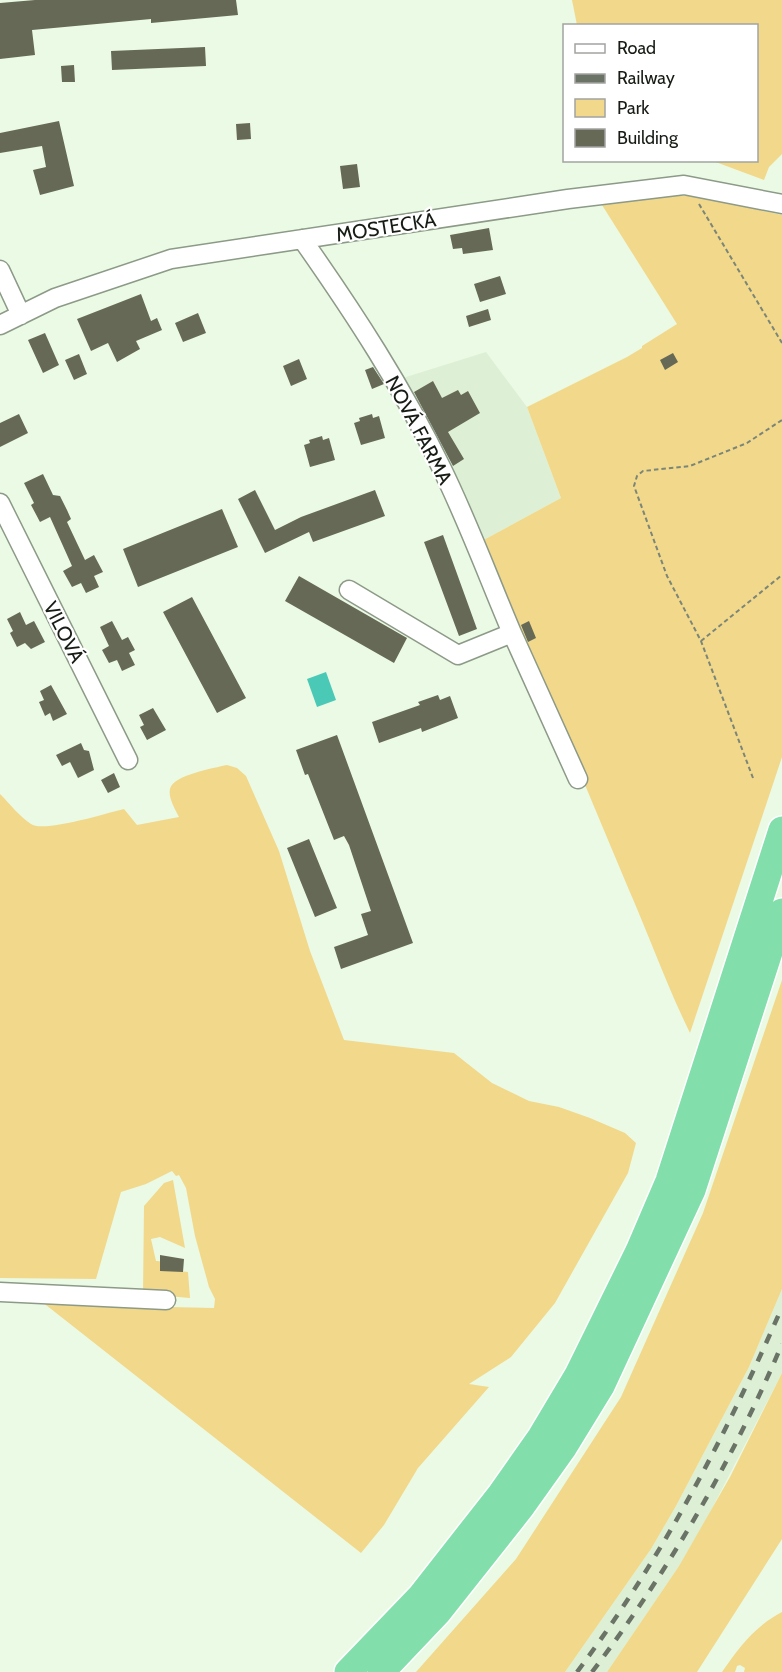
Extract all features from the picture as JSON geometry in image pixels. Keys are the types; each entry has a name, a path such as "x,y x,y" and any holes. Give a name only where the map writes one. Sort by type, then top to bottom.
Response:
{"highway":[{"path":"348,1672 421,1596 501,1494 541,1437 578,1375 639,1251 669,1181 782,830"},
{"path":"381,1672 438,1612 521,1507 563,1448 601,1386 692,1190 782,912"}],"street":[{"name":"MOSTECKÁ","path":"0,325 55,298 171,259 568,199 684,185 782,204"},
{"name":"NOVÁ FARMA","path":"302,239 347,304 403,394 443,470 512,633 579,779"},
{"path":"0,270 21,315"},
{"name":"VILOVÁ","path":"0,503 128,760"},
{"path":"349,590 458,655 512,633"},
{"path":"0,1292 165,1300"}],"path":[{"path":"684,185 699,203 727,247 782,343"},
{"path":"753,778 701,641 667,576 635,491 637,476 643,471 690,466 718,456 747,443 782,420"},
{"path":"701,641 782,575"}],"shaded area":[{"path":"486,352 527,407 561,498 480,542 400,382 406,377"},
{"path":"782,1289 782,1373 705,1522 679,1566 607,1672 565,1672 651,1549 676,1506 749,1367"}],"green space":[{"path":"572,0 782,0 782,154 769,167 764,180 716,162 758,162 758,24 577,24"},
{"path":"672,196 699,196 782,215 782,757 690,1033 538,672 480,542 561,498 527,407 627,357 677,324 602,205"},
{"path":"227,765 237,768 246,776 279,851 310,951 344,1040 454,1053 492,1083 529,1101 559,1107 590,1118 625,1133 636,1143 628,1173 555,1303 511,1357 469,1384 489,1387 418,1468 384,1525 361,1553 32,1294 170,1307 214,1308 215,1299 209,1287 195,1236 186,1188 179,1175 176,1176 172,1171 146,1184 121,1192 96,1279 0,1278 0,794 23,818 38,826 61,824 124,809 137,825 179,817 170,796 173,784 186,776"},
{"path":"782,980 782,1289 749,1367 676,1506 651,1549 565,1672 416,1672 516,1559 621,1397 703,1213"},
{"path":"173,1180 185,1248 160,1237 151,1239 156,1261 188,1272 190,1298 143,1294 144,1206 164,1183"},
{"path":"782,1373 782,1539 697,1672 607,1672 679,1566 730,1477"},
{"path":"782,1612 782,1672 744,1672 745,1668 740,1665 737,1666 735,1672 722,1672 741,1646 756,1631"}],"water":[{"path":"326,672 336,700 317,707 307,679"}],"building":[{"path":"35,0 236,0 238,15 151,23 151,19 32,30 35,55 0,59 0,3"},
{"path":"205,47 206,66 112,70 111,51"},
{"path":"74,65 75,82 62,82 61,66"},
{"path":"59,121 74,186 40,195 33,170 46,167 42,146 0,153 0,133"},
{"path":"250,123 251,139 237,140 236,124"},
{"path":"357,164 360,187 343,189 340,166"},
{"path":"489,228 493,250 463,254 462,248 453,249 450,235"},
{"path":"500,276 506,294 480,302 474,284"},
{"path":"141,294 151,321 157,318 162,330 136,341 140,349 117,362 108,343 91,351 77,319"},
{"path":"488,309 491,320 469,327 466,316"},
{"path":"198,313 206,333 183,342 175,323"},
{"path":"45,333 59,365 43,373 28,340"},
{"path":"673,353 678,362 665,370 660,360"},
{"path":"79,354 87,374 74,380 65,360"},
{"path":"299,359 307,379 291,386 283,366"},
{"path":"373,367 384,384 372,389 365,370"},
{"path":"433,381 442,398 458,390 461,395 468,391 480,413 448,432 464,459 453,466 414,392"},
{"path":"19,414 28,433 0,447 0,423"},
{"path":"372,414 373,418 379,416 385,438 361,445 354,423 360,421 359,418"},
{"path":"322,436 323,440 329,438 335,460 310,467 304,445 310,443 309,440"},
{"path":"43,474 53,495 60,496 67,510 71,519 67,522 85,560 94,555 103,572 94,576 99,587 86,593 81,583 72,587 63,571 72,566 50,517 40,522 31,505 34,503 24,483"},
{"path":"255,490 275,530 301,517 375,490 385,516 313,542 309,532 265,553 238,499"},
{"path":"222,509 238,547 138,587 123,549"},
{"path":"443,535 477,629 459,636 424,542"},
{"path":"299,576 407,638 394,663 285,601"},
{"path":"192,597 246,698 217,713 163,612"},
{"path":"20,612 26,625 34,621 45,642 31,649 25,643 17,647 10,633 13,631 7,619"},
{"path":"112,621 122,640 128,637 135,650 129,653 135,665 122,671 117,660 109,663 102,650 109,646 100,627"},
{"path":"529,621 536,638 528,642 521,625"},
{"path":"51,685 67,714 53,721 50,713 45,716 39,702 44,700 40,691"},
{"path":"438,695 440,700 450,696 458,718 422,732 421,728 379,743 372,722 420,705 418,702"},
{"path":"153,708 166,730 147,740 140,727 144,725 139,715"},
{"path":"337,735 413,943 341,969 334,947 368,935 361,914 371,911 349,845 344,836 334,840 296,750"},
{"path":"81,743 84,750 89,751 94,770 78,778 70,762 62,766 56,755"},
{"path":"114,773 120,787 108,793 101,780"},
{"path":"309,839 337,908 315,917 287,848"},
{"path":"160,1255 184,1259 183,1272 160,1271"}],"railway":[{"path":"577,1672 637,1586 690,1496 738,1403 782,1307"},
{"path":"592,1672 647,1595 697,1514 742,1430 782,1344"}]}
